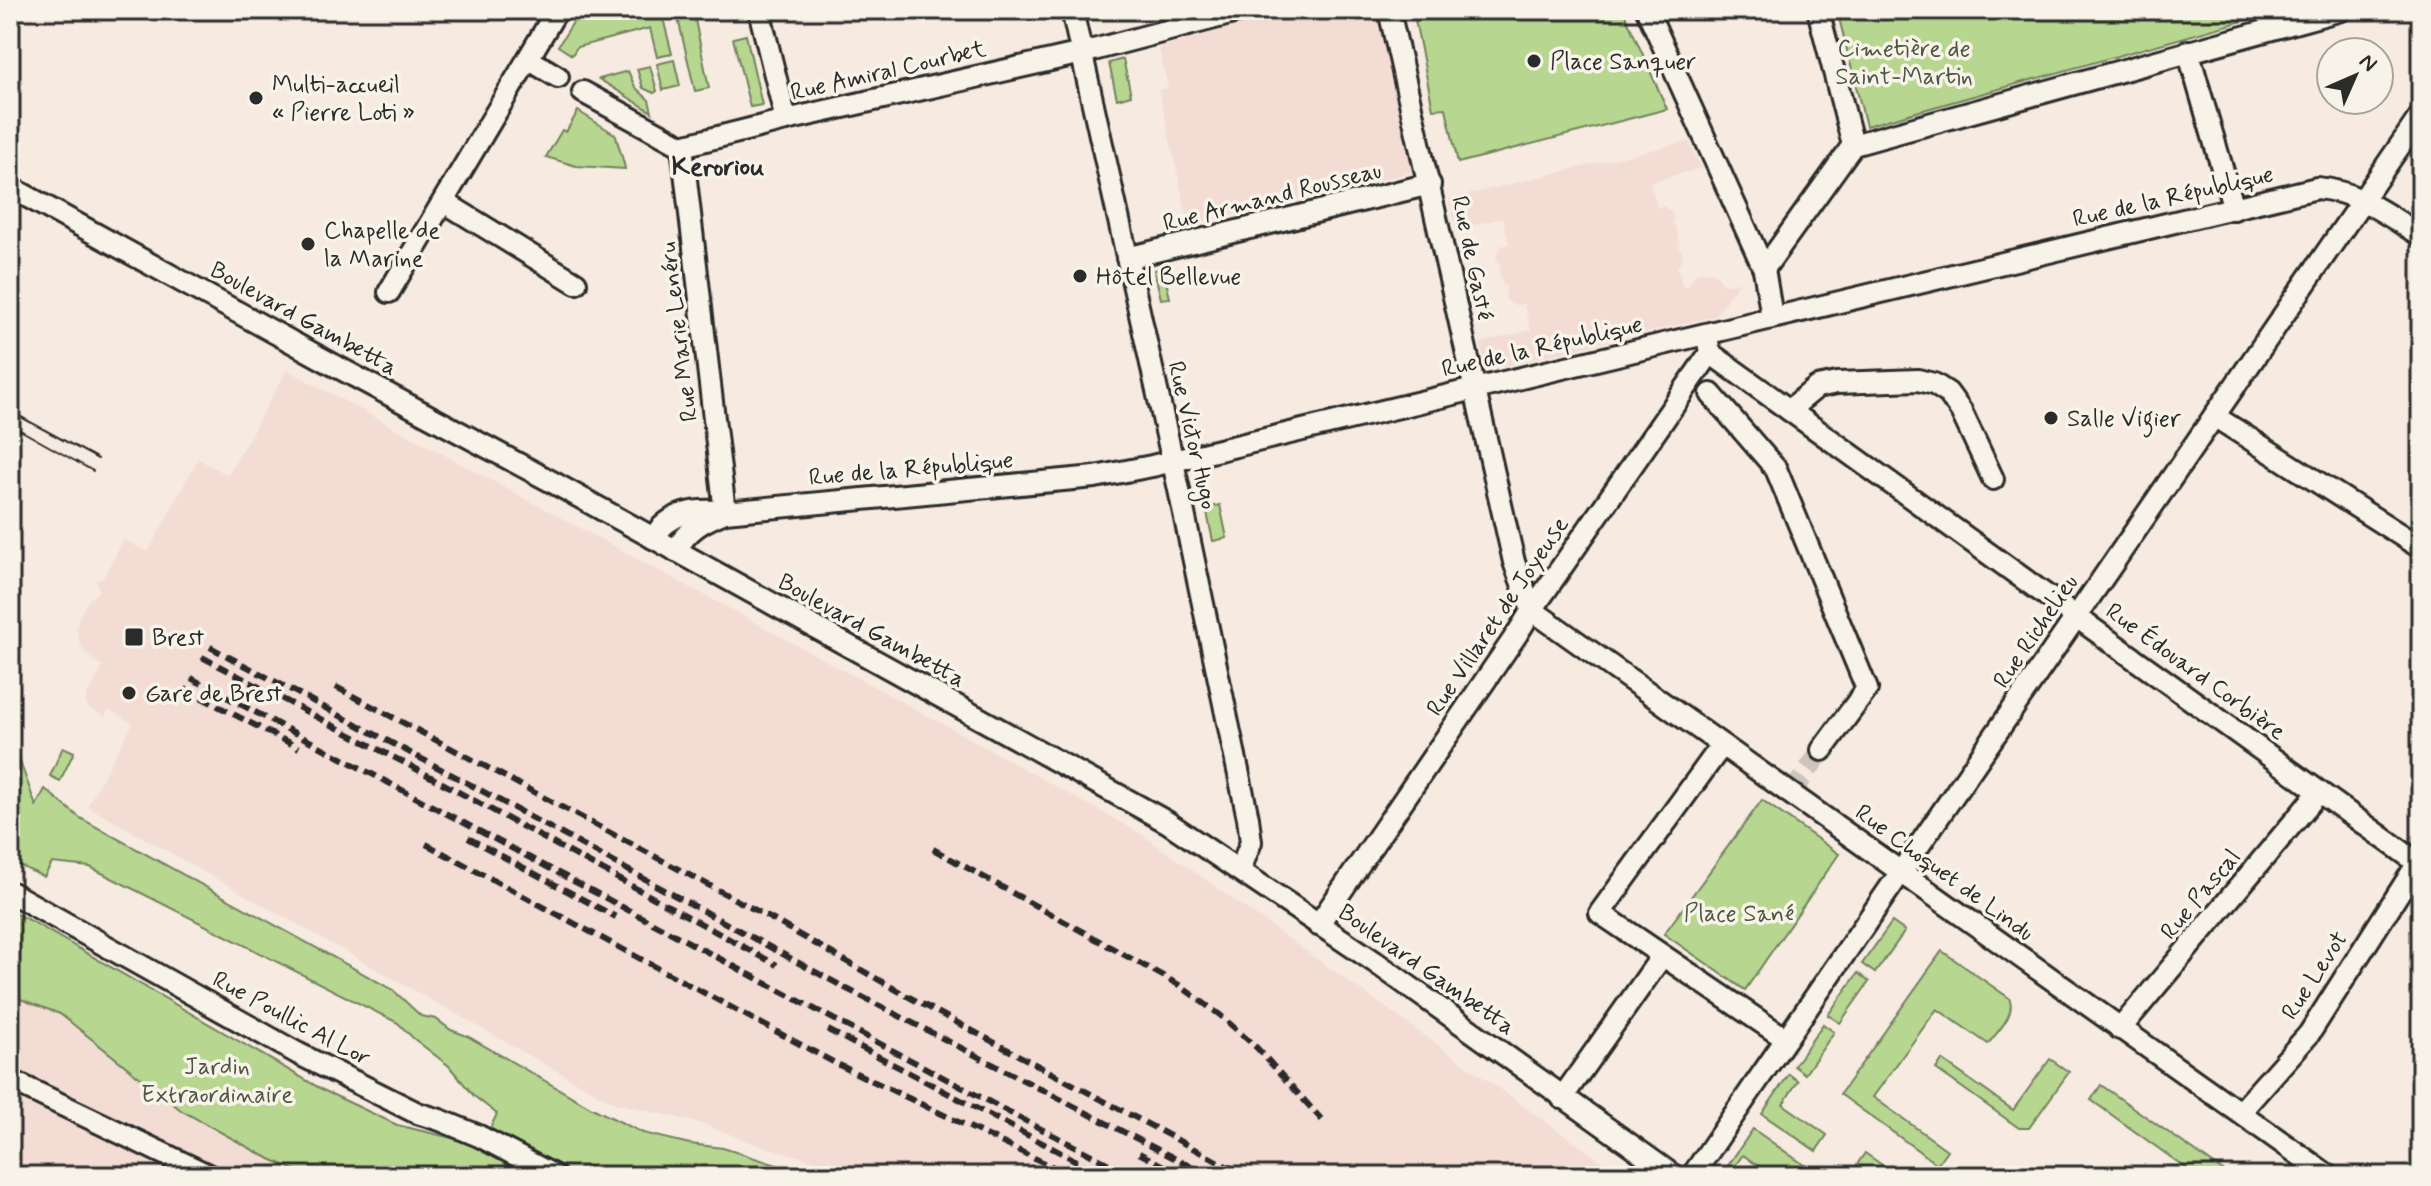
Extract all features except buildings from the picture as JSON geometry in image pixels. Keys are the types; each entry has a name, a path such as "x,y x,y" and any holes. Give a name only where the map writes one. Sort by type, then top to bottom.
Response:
{"street":[{"path":"389,292 557,10"},
{"path":"759,10 786,120"},
{"name":"Rue Victor Hugo","path":"1072,10 1173,462 1248,818 1251,842 1240,870"},
{"name":"Rue Amiral Courbet","path":"682,146 1082,53 1245,10"},
{"name":"Rue de Gasté","path":"1389,10 1514,562 1532,610"},
{"path":"1647,10 1764,269 1772,317"},
{"path":"1818,10 1853,145"},
{"path":"1764,269 1853,145 2341,10"},
{"path":"2188,51 2234,209"},
{"path":"528,59 558,77"},
{"path":"583,92 682,146"},
{"name":"Rue Richelieu","path":"1692,1176 2421,115"},
{"name":"Rue Marie Lenéru","path":"682,146 725,512"},
{"name":"Rue Armand Rousseau","path":"1127,258 1430,184"},
{"name":"Boulevard Gambetta","path":"10,187 1167,822 1437,1006 1674,1176"},
{"name":"Rue de la République","path":"653,538 662,525 676,516 700,509 725,512 1095,477 1173,462 1475,389 1708,343 1772,317 2317,188 2347,192 2363,199 2421,236"},
{"path":"444,202 576,283"},
{"name":"Rue Édouard Corbière","path":"1708,343 1789,410 2319,792 2419,860"},
{"name":"Rue Villaret de Joyeuse","path":"1318,925 1532,610 1708,343"},
{"path":"1789,410 1817,387 1837,383 1918,380 1934,384 1948,393 1961,411 1993,479"},
{"path":"1711,394 1776,469 1867,689 1822,750"},
{"path":"2214,416 2421,548"},
{"name":"Rue de la République","path":"676,551 691,530 725,512"},
{"name":"Rue Choquet de Lindu","path":"1532,610 2329,1176"},
{"path":"1722,745 1600,913 1786,1039"},
{"name":"Rue Pascal","path":"2120,1029 2319,792"},
{"name":"Rue Levot","path":"2240,1112 2309,1034 2419,860"},
{"name":"Rue Poullic Al Lor","path":"10,892 297,1053 417,1113 493,1143 555,1176"},
{"path":"1562,1098 1662,956"},
{"path":"10,1080 210,1176"}],"shaded area":[{"path":"1291,10 1377,10 1412,172 1189,225 1159,90 1168,88 1159,48"},
{"path":"1689,141 1701,168 1650,182 1657,208 1663,206 1672,212 1678,248 1683,257 1677,267 1683,287 1689,286 1695,274 1708,271 1719,277 1722,285 1739,282 1715,316 1486,370 1480,343 1531,330 1524,304 1516,305 1506,300 1507,288 1503,285 1499,269 1502,265 1496,255 1502,246 1509,244 1503,218 1456,229 1449,199"},
{"path":"287,370 1141,834 1622,1176 868,1176 755,1144 703,1124 612,1102 87,806 133,723 109,710 105,716 86,704 86,698 103,667 87,655 80,644 77,630 79,616 99,591 96,580 103,578 124,540 148,552 198,459 228,475"},
{"path":"10,995 60,1014 170,1099 182,1112 308,1176 10,1176"}],"green space":[{"path":"581,10 661,10 672,54 657,57 650,28 577,47 572,55 558,46"},
{"path":"676,10 693,10 709,88 695,91"},
{"name":"Place Sanquer","path":"1413,10 1623,10 1667,109 1458,163 1446,108 1433,109"},
{"name":"Cimetière de Saint-Martin","path":"1837,10 2282,10 1866,126"},
{"path":"746,35 762,105 750,107 733,38"},
{"path":"1123,59 1131,95 1117,99 1109,63"},
{"path":"674,60 680,86 663,90 657,64"},
{"path":"650,66 657,91 654,93 643,88 637,69"},
{"path":"628,71 635,87 649,100 652,112 599,79"},
{"path":"578,111 616,135 625,169 576,166 546,157"},
{"path":"1163,268 1170,298 1161,299 1154,270"},
{"path":"1220,505 1227,538 1213,541 1206,508"},
{"path":"63,747 74,752 60,781 50,776"},
{"name":"Jardin Extraordinaire","path":"10,754 12,760 19,759 36,806 45,789 80,818 393,990 421,1016 436,1019 592,1108 643,1133 723,1148 812,1176 308,1176 264,1156 182,1111 60,1014 10,995 10,911 325,1091 397,1125 482,1145 497,1114 474,1096 449,1066 398,1023 90,867 52,863 44,877 10,861"},
{"name":"Place Sané","path":"1762,800 1839,854 1745,990 1664,934"},
{"path":"1892,922 1905,931 1875,973 1862,964"},
{"path":"1942,951 2009,998 2011,1004 2005,1022 1988,1044 1937,1009 1873,1097 1947,1150 1937,1164 1840,1094"},
{"path":"1858,973 1869,982 1840,1023 1828,1015"},
{"path":"1823,1024 1834,1032 1805,1074 1794,1066"},
{"path":"2050,1059 2069,1072 2029,1128 2019,1128 1936,1069 1942,1060 2013,1110"},
{"path":"1789,1074 1798,1081 1783,1104 1827,1135 1816,1151 1762,1114"},
{"path":"2101,1085 2230,1176 2197,1176 2091,1100"},
{"path":"1753,1129 1820,1176 1772,1176 1743,1155 1727,1176 1723,1173"},
{"path":"1865,1153 1885,1167 1879,1176 1849,1176"}],"tunnel":[{"path":"1791,794 1822,750"}],"tram line":[{"path":"10,411 98,459"},
{"path":"20,430 93,471"}],"railway":[{"path":"210,647 847,989 1209,1176"},
{"path":"202,657 420,771 777,965"},
{"path":"191,678 1132,1176"},
{"path":"336,687 1245,1176"},
{"path":"185,689 299,748"},
{"path":"468,838 616,917"},
{"path":"426,844 837,1064 1072,1176"},
{"path":"933,849 1179,985 1220,1015 1257,1048 1322,1120"},
{"path":"828,1030 1105,1176"},
{"path":"1139,1153 1182,1176"}],"place":[{"name":"Place Sanquer","path":"1534,61"},
{"name":"Multi-accueil « Pierre Loti »","path":"256,98"},
{"name":"Chapelle de la Marine","path":"308,244"},
{"name":"Hôtel Bellevue","path":"1080,276"},
{"name":"Salle Vigier","path":"2051,418"},
{"name":"Brest","path":"134,637"},
{"name":"Gare de Brest","path":"129,693"}],"district":[{"name":"Keroriou","path":"718,166"}]}
